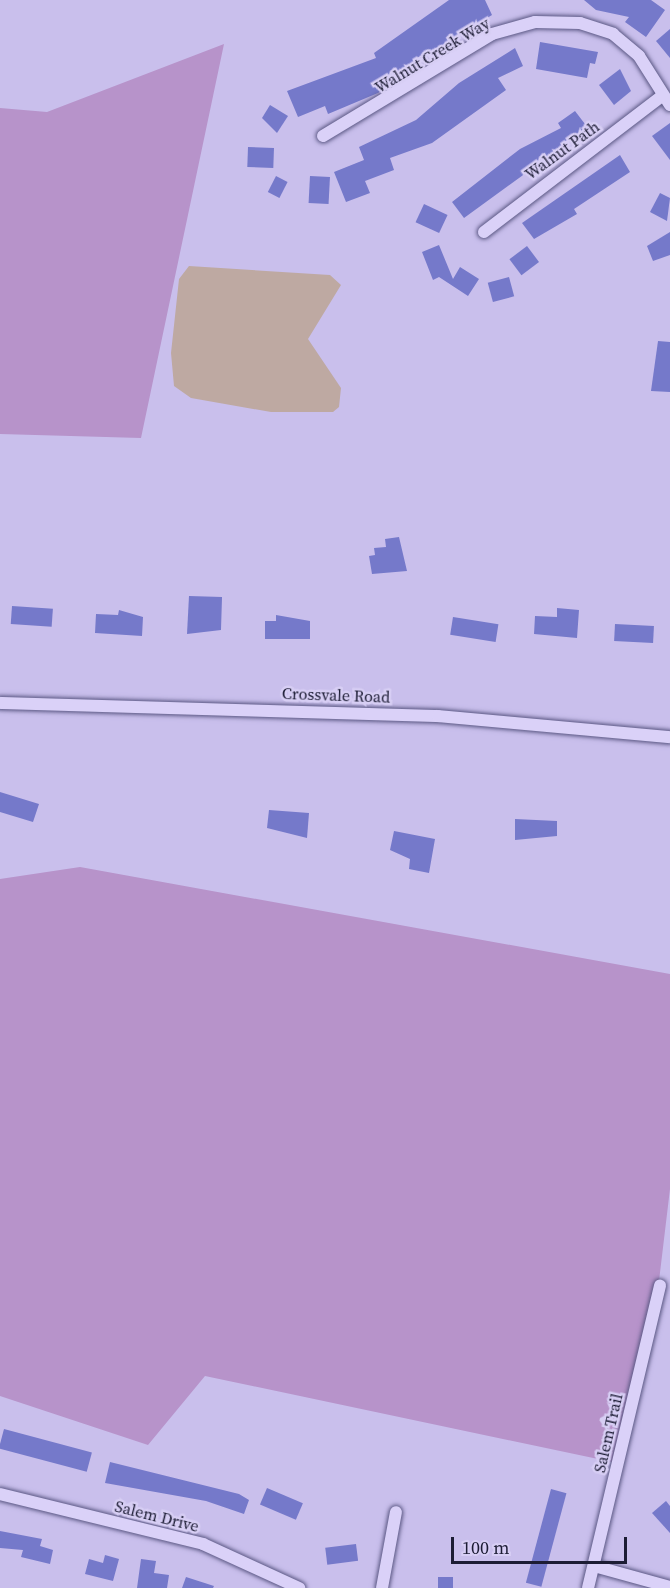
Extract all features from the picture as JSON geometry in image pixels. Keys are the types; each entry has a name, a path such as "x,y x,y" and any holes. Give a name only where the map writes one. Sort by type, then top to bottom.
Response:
{"street":[{"name":"Walnut Creek Way","path":"323,136 492,34 535,22 580,23 613,34 639,56 666,100"},
{"name":"Walnut Path","path":"484,232 666,100"},
{"name":"Crossvale Road","path":"0,703 400,714 670,737"},
{"name":"Salem Trail","path":"588,1588 660,1285"},
{"name":"Salem Drive","path":"0,1494 203,1544 299,1588"},
{"path":"382,1588 396,1512"},
{"path":"594,1566 670,1587"}],"shaded area":[{"path":"224,44 141,438 0,434 0,108 47,112"},
{"path":"189,266 330,275 341,285 308,339 341,388 339,407 333,412 271,412 191,398 174,386 171,353 179,279"},
{"path":"80,867 670,974 670,1189 659,1281 617,1463 205,1376 148,1445 0,1396 0,879"}],"building":[{"path":"449,0 485,0 492,15 401,70 404,75 378,93 328,114 325,106 298,117 287,91 376,58 374,53"},
{"path":"584,0 651,0 665,10 646,37 625,22 629,17 596,10"},
{"path":"670,29 670,58 656,41"},
{"path":"540,42 598,52 595,64 590,63 587,78 536,69"},
{"path":"515,48 523,66 498,78 506,90 432,143 390,158 394,170 365,181 370,193 346,202 334,172 364,160 359,147 416,120 459,83"},
{"path":"620,69 631,91 614,105 599,85"},
{"path":"270,105 288,116 277,133 262,118"},
{"path":"575,111 588,128 464,218 452,202 520,149 561,128 558,123"},
{"path":"670,123 670,160 652,136"},
{"path":"248,147 274,148 273,168 247,167"},
{"path":"620,155 630,172 574,209 577,214 534,239 522,223"},
{"path":"276,176 288,182 279,198 268,192"},
{"path":"310,176 330,177 329,204 309,203"},
{"path":"660,193 670,198 667,221 650,212"},
{"path":"424,204 448,215 439,233 416,222"},
{"path":"670,232 670,255 653,261 647,246"},
{"path":"439,245 453,279 460,267 479,279 468,296 439,277 433,280 422,252"},
{"path":"527,246 539,262 521,275 509,259"},
{"path":"509,277 514,296 493,302 488,283"},
{"path":"658,341 670,342 670,392 651,391"},
{"path":"399,537 407,571 372,574 369,556 375,555 374,548 386,547 385,539"},
{"path":"189,596 222,597 221,630 187,634"},
{"path":"12,606 53,609 52,627 11,624"},
{"path":"557,608 579,610 577,638 534,634 535,616 557,617"},
{"path":"119,610 143,617 142,636 95,633 96,614 118,615"},
{"path":"276,615 310,621 310,639 265,639 265,621 276,621"},
{"path":"453,617 498,624 496,642 450,635"},
{"path":"615,624 654,626 653,643 614,641"},
{"path":"0,792 39,804 33,822 0,812"},
{"path":"269,810 309,813 307,838 267,828"},
{"path":"515,819 557,821 557,836 515,840"},
{"path":"394,831 435,839 429,873 409,869 410,859 390,850"},
{"path":"4,1429 92,1453 87,1472 0,1449"},
{"path":"110,1462 239,1494 249,1500 244,1514 206,1501 105,1483"},
{"path":"267,1488 303,1503 296,1520 260,1505"},
{"path":"551,1489 566,1493 541,1587 526,1583"},
{"path":"666,1501 670,1506 670,1533 652,1513"},
{"path":"0,1531 42,1539 40,1546 53,1550 50,1564 21,1557 23,1550 0,1548"},
{"path":"356,1544 358,1561 327,1565 325,1548"},
{"path":"105,1555 119,1559 113,1581 85,1574 89,1559 103,1563"},
{"path":"141,1559 156,1561 154,1573 169,1575 167,1588 137,1588"},
{"path":"186,1577 214,1586 213,1588 182,1588"},
{"path":"438,1577 453,1577 453,1588 438,1588"}]}
